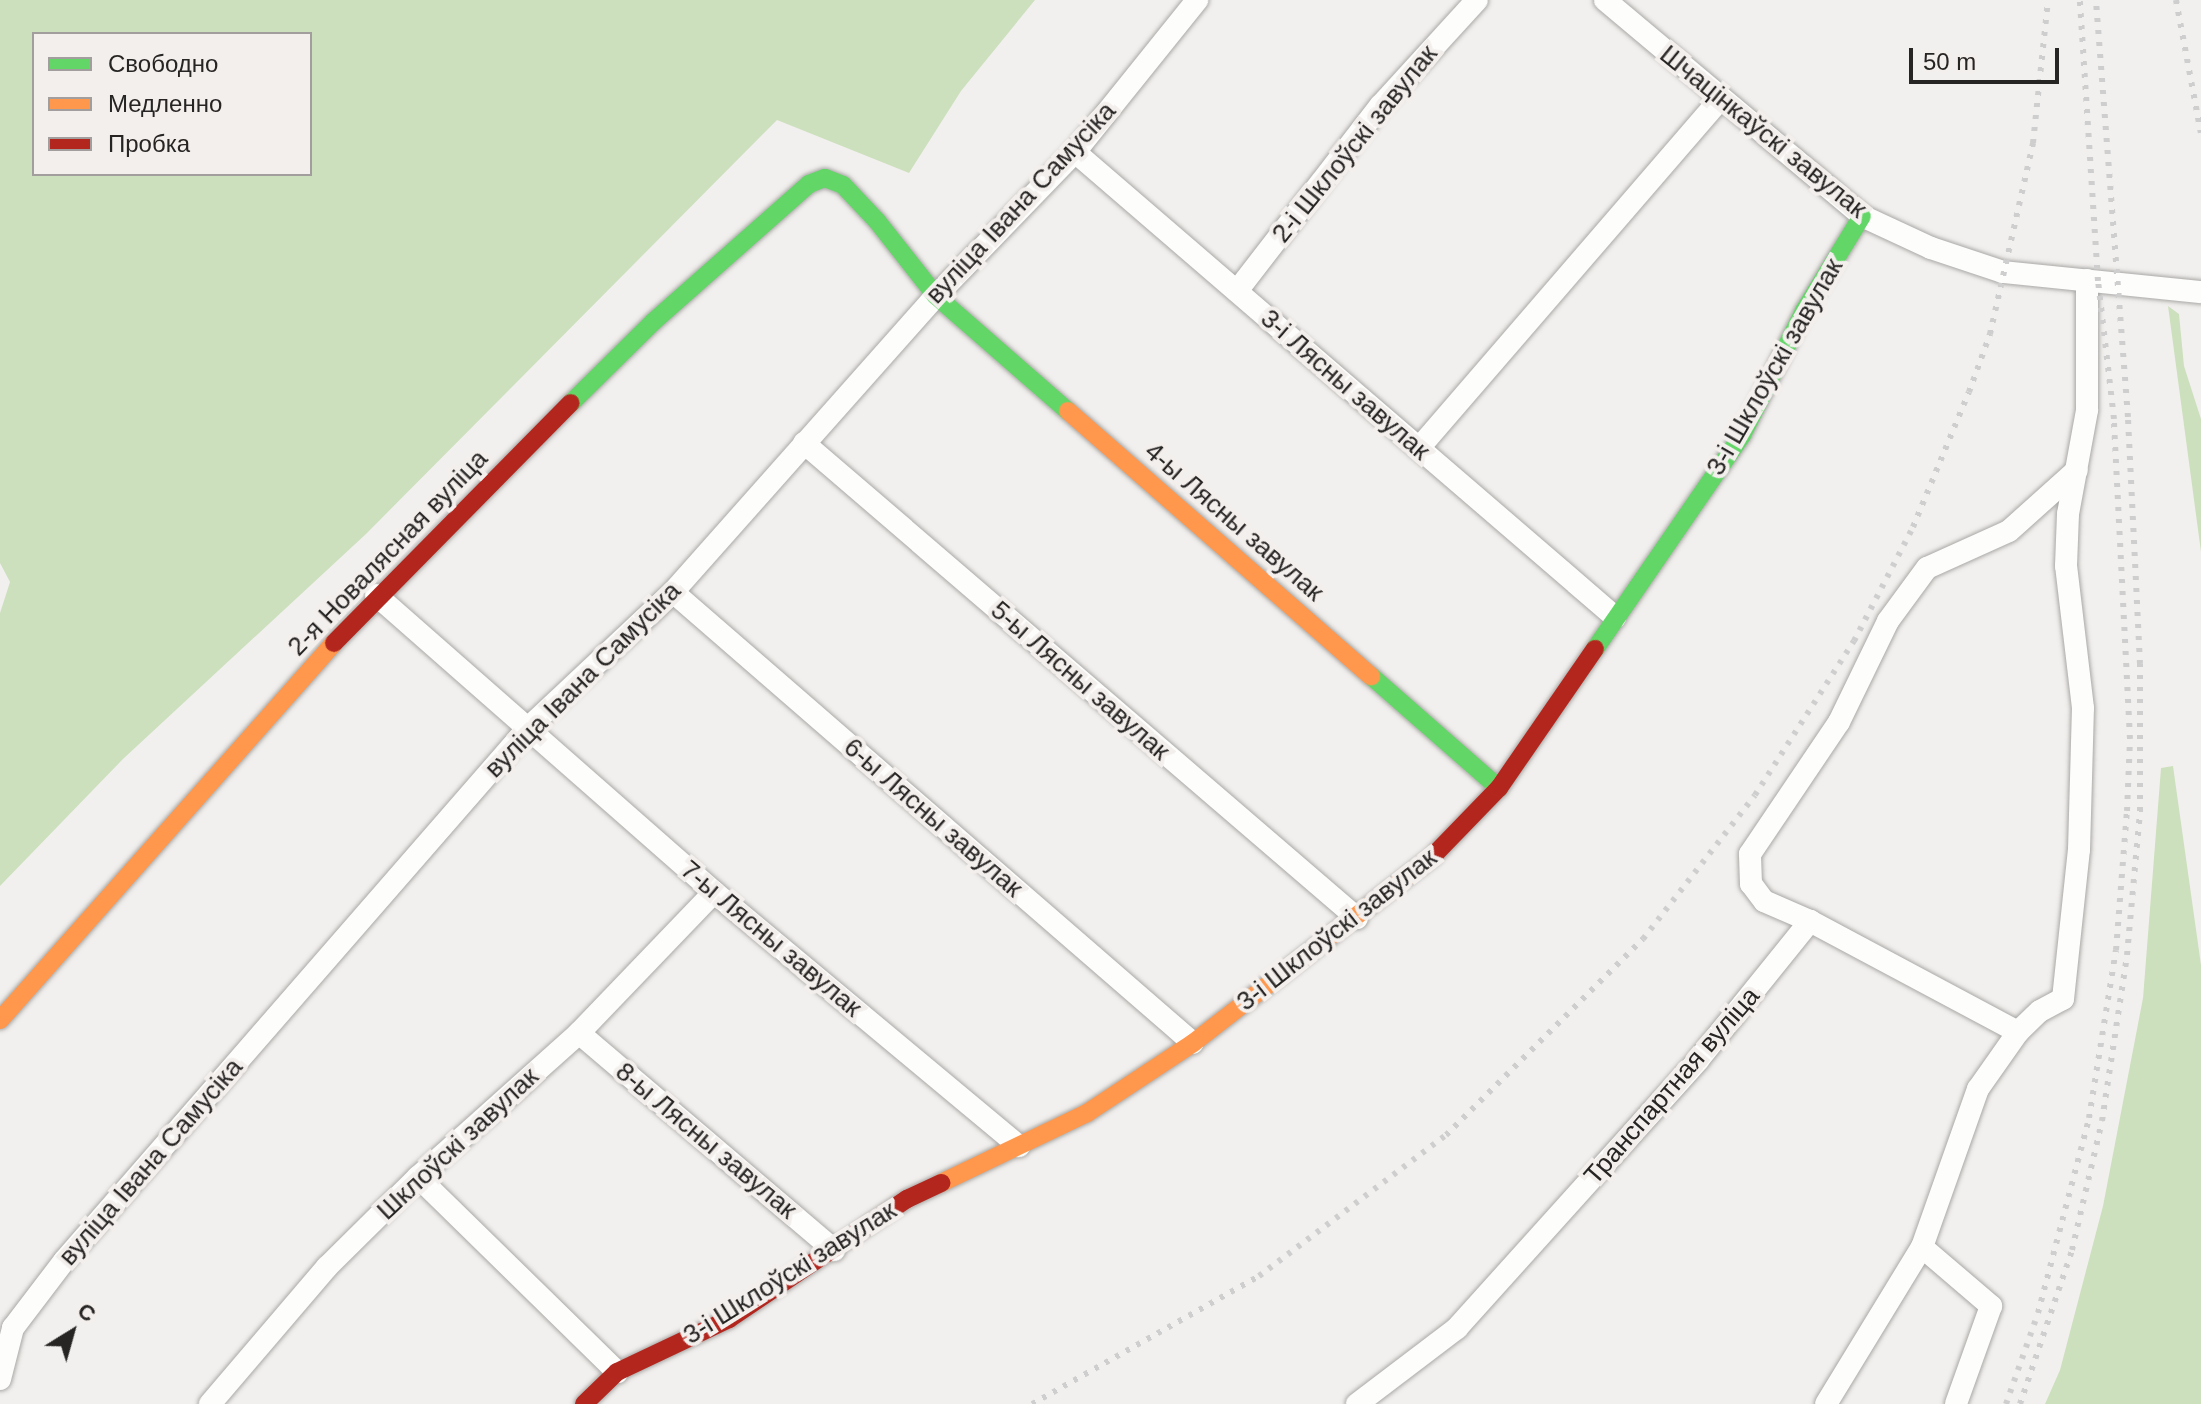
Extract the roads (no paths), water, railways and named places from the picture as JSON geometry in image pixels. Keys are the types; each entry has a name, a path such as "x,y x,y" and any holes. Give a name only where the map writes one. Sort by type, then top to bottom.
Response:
{"street":[{"name":"вуліца Івана Самусіка","path":"0,1379 13,1328 64,1261 526,730 673,592 936,296 1075,152 1197,0"},
{"name":"2-і Шклоўскі завулак","path":"1237,291 1381,105 1477,0"},
{"name":"Шчацінкаўскі завулак","path":"1605,0 1719,100 1862,216 1931,248 2003,272 2201,292"},
{"path":"1419,448 1719,100"},
{"name":"3-і Лясны завулак","path":"1075,152 1615,617"},
{"name":"4-ы Лясны завулак","path":"809,184 825,178 843,185 936,296 1499,788"},
{"name":"2-я Новалясная вуліца","path":"0,1020 376,595 653,322 809,184"},
{"name":"3-і Шклоўскі завулак","path":"584,1404 617,1372 729,1319 907,1199 1087,1113 1193,1043 1432,857 1499,788 1742,435 1804,311 1862,216"},
{"path":"1826,1404 1922,1247 1978,1089 2018,1032 2063,999 2079,850 2083,708 2066,566 2068,514 2087,410 2087,280"},
{"name":"5-ы Лясны завулак","path":"804,443 1357,918"},
{"path":"2018,1032 1810,921 1764,901 1751,884 1750,854 1839,722 1888,621 1927,568 2009,531 2077,470"},
{"name":"6-ы Лясны завулак","path":"673,592 1193,1043"},
{"name":"7-ы Лясны завулак","path":"376,595 526,730 714,892 1019,1146"},
{"name":"Шклоўскі завулак","path":"210,1404 327,1267 418,1177 579,1033 714,892"},
{"name":"Транспартная вуліца","path":"1357,1404 1457,1328 1698,1060 1810,921"},
{"name":"8-ы Лясны завулак","path":"579,1033 834,1250"},
{"path":"418,1177 617,1372"},
{"path":"1922,1247 1991,1306 1956,1404"}],"railway":[{"path":"1032,1404 1259,1276 1446,1135 1643,939 1755,795 1854,641 1913,527 1969,392 1990,334 2033,143 2048,0"},
{"path":"2006,1404 2038,1313 2089,1118 2116,950 2127,811 2130,739 2114,419 2098,281 2080,0"},
{"path":"2020,1404 2072,1250 2102,1121 2127,955 2140,811 2140,664 2128,417 2096,0"},
{"path":"2176,0 2201,133"}]}
